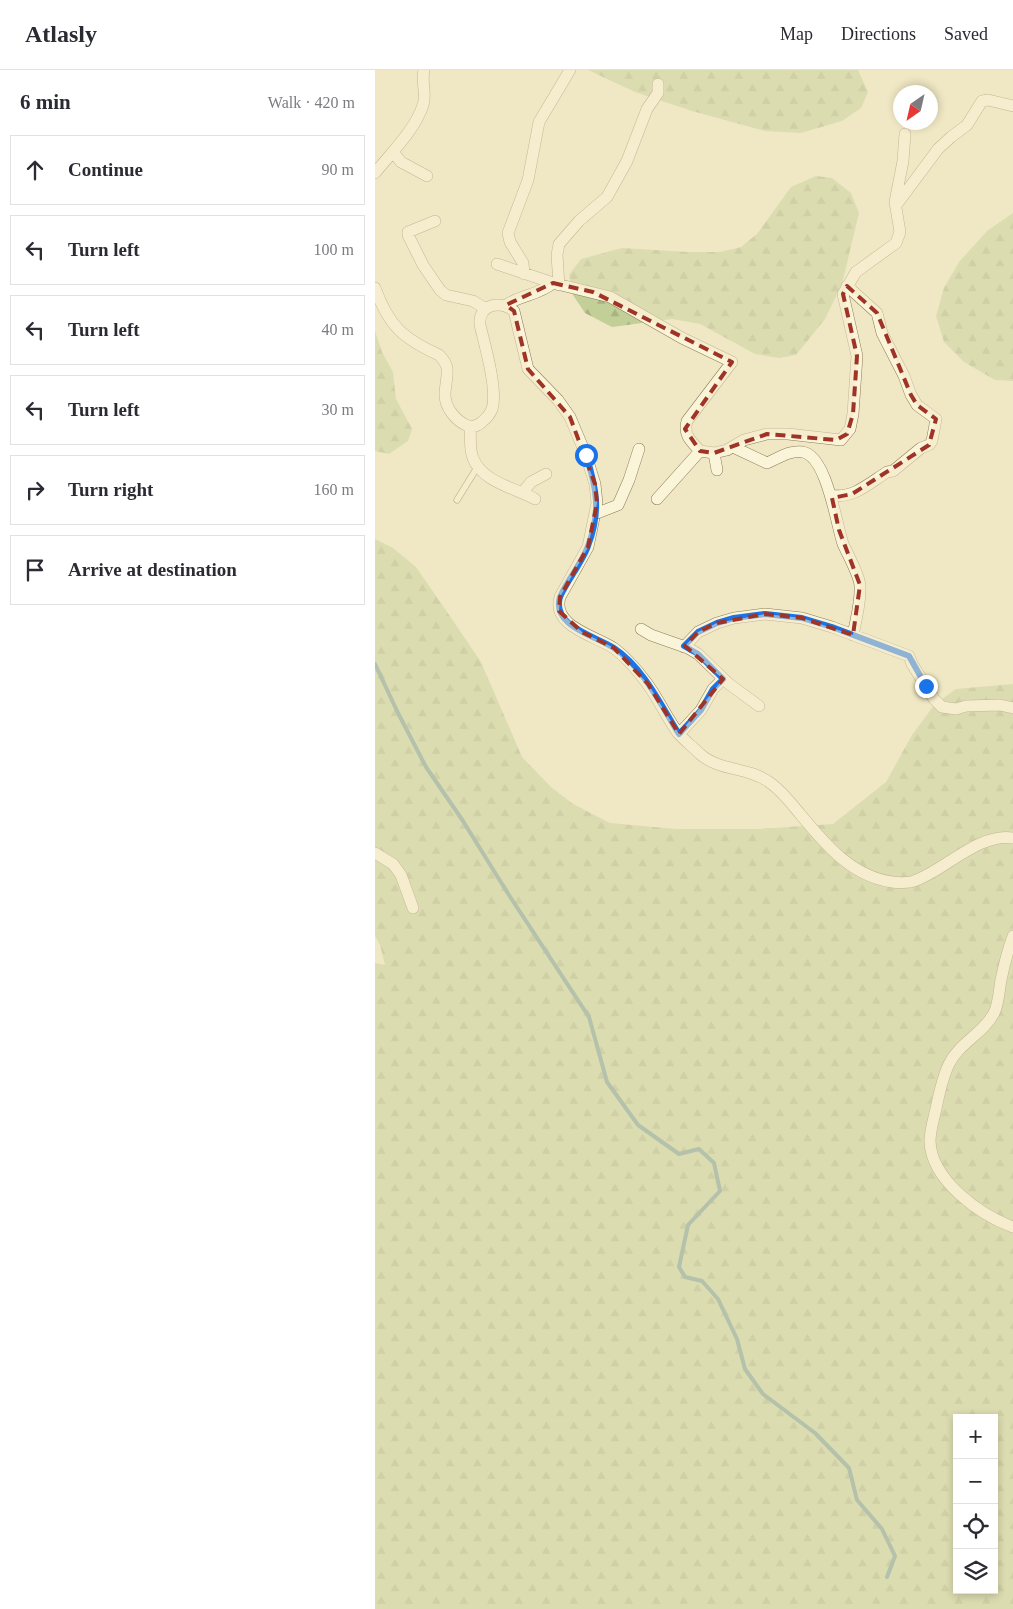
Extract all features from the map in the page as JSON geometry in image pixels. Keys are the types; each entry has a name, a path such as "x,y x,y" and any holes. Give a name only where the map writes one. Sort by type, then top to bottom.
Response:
{"street":[{"path":"375,173 405,136 423,105 425,97 424,70"},
{"path":"524,274 523,263 510,242 508,233 529,180 539,122 571,70"},
{"path":"556,284 559,244 579,221 607,197 627,161 647,109 658,93 658,84"},
{"path":"895,206 938,149 967,125 982,101 988,100 1013,106"},
{"path":"497,264 556,284 610,297 682,338 732,362 687,420 685,429 689,439 700,451 714,453 733,447 744,440 767,434 797,434 841,440 850,429 853,414 857,356 843,294 856,272 896,243 900,232 895,206 905,134"},
{"path":"393,152 401,162 427,176"},
{"path":"435,221 408,232 423,265 434,284 446,295 473,301 485,309"},
{"path":"375,288 385,311 398,331 407,339 439,355 443,359 447,367 445,395 448,407 455,417 470,426 476,426 481,424 490,414 493,408 494,395 480,322 485,309 495,305 506,305 514,300 535,294 556,284"},
{"path":"831,495 837,497 852,494 887,472 893,471 921,448 929,445 936,419 917,405 882,332 877,313 847,286"},
{"path":"506,305 514,311 528,369 558,400 570,417 586,455 595,484 597,503 588,547 558,604 559,611 569,622 582,632 614,648 633,664 648,684 679,734 702,756 712,762 750,772 771,783 787,798 838,856 855,869 875,878 893,882 913,882 975,846 992,840 1013,838"},
{"path":"470,426 472,457 478,466 503,485 523,492 535,499"},
{"path":"733,447 767,463 784,454 803,452 819,466 831,495 839,530 849,560 859,578 861,586 853,635"},
{"path":"595,514 618,505 629,480 639,449"},
{"path":"657,499 700,451"},
{"path":"714,453 717,470"},
{"path":"523,492 531,482 546,474"},
{"path":"684,646 698,632 717,623 734,618 765,614 802,618 832,627 909,656 934,699 943,706 956,709 966,706 999,705 1013,708"},
{"path":"641,628 651,635 684,646 698,654 723,679 759,706"},
{"path":"679,734 697,716 713,689 723,679"},
{"path":"375,853 393,864 401,875 413,908"},
{"path":"1013,936 1003,969 995,1011 989,1021 965,1043 949,1063 941,1086 930,1141 938,1169 950,1184 965,1198 990,1216 1013,1227"}],"lane":[{"path":"457,500 478,466"}],"highlighted area":[{"path":"553,283 593,292 732,362 685,429 700,451 714,453 767,434 836,440 847,434 853,414 857,356 843,294 847,286 877,313 911,395 917,405 936,419 929,445 852,494 832,498 839,530 860,585 853,635 802,618 765,614 717,623 698,632 685,646 723,679 679,734 648,684 614,648 582,632 559,611 560,597 588,547 597,503 595,484 570,417 528,369 514,311 506,305"}],"green space":[{"path":"588,70 858,70 868,92 861,108 842,121 801,133 765,131 692,111 635,92"},
{"path":"816,176 832,178 851,193 859,213 842,284 825,319 796,355 779,358 755,354 700,324 672,319 612,327 585,313 573,295 569,275 581,259 622,248 720,252 741,247 757,234 791,187"},
{"path":"1013,213 1013,381 995,380 964,362 944,342 936,316 944,288 959,262 987,231"},
{"path":"375,331 382,352 393,372 396,399 412,429 408,441 389,454 375,451"},
{"path":"375,539 393,548 416,567 481,662 522,757 551,787 573,804 610,823 676,829 759,829 833,824 886,782 912,735 935,704 956,689 1013,684 1013,1609 375,1609 375,963 385,965 380,945 375,936"}],"waterway":[{"path":"375,664 426,767 463,821 589,1017 607,1082 638,1125 679,1154 699,1149 714,1163 720,1191 688,1225 679,1267 685,1277 702,1281 718,1299 737,1339 745,1369 763,1394 815,1433 849,1468 857,1500 882,1529 895,1556 887,1577"}],"route":[{"path":"586,455 595,484 597,503 594,524 588,547 560,597 559,611 563,617 582,632 614,648 633,664 648,684 679,734 692,722 713,689 723,679 698,654 684,646 698,632 717,623 734,618 765,614 802,618 832,627 909,656 926,686"}]}
